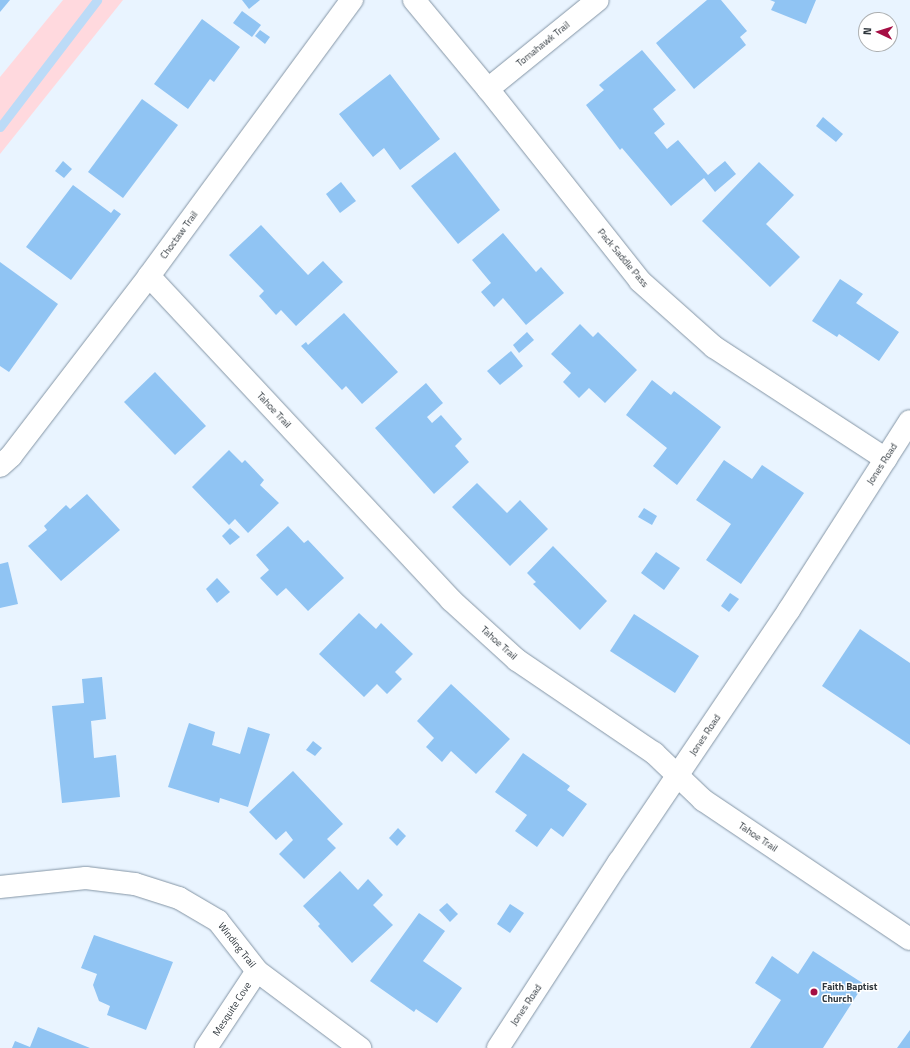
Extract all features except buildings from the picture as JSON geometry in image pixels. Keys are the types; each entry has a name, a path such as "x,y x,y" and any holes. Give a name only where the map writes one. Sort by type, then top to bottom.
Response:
{"street":[{"name":"Choctaw Trail","path":"0,466 11,456 149,276 352,0"},
{"name":"Pack Saddle Pass","path":"414,0 488,89 640,281 673,313 714,347 886,459"},
{"name":"Tomahawk Trail","path":"488,89 598,0"},
{"name":"Tahoe Trail","path":"149,276 450,600 517,660 654,753 703,800 910,939"},
{"name":"Jones Road","path":"498,1048 677,776 789,610 910,421"},
{"name":"Winding Trail","path":"0,887 86,878 135,884 179,898 218,921 257,971 360,1048"},
{"name":"Mesquite Cove","path":"206,1048 257,971"}],"shaded area":[{"path":"63,0 123,0 0,154 0,77"}],"waterway":[{"path":"0,127 97,0"}],"place":[{"name":"Faith Baptist Church","path":"814,992"}]}
